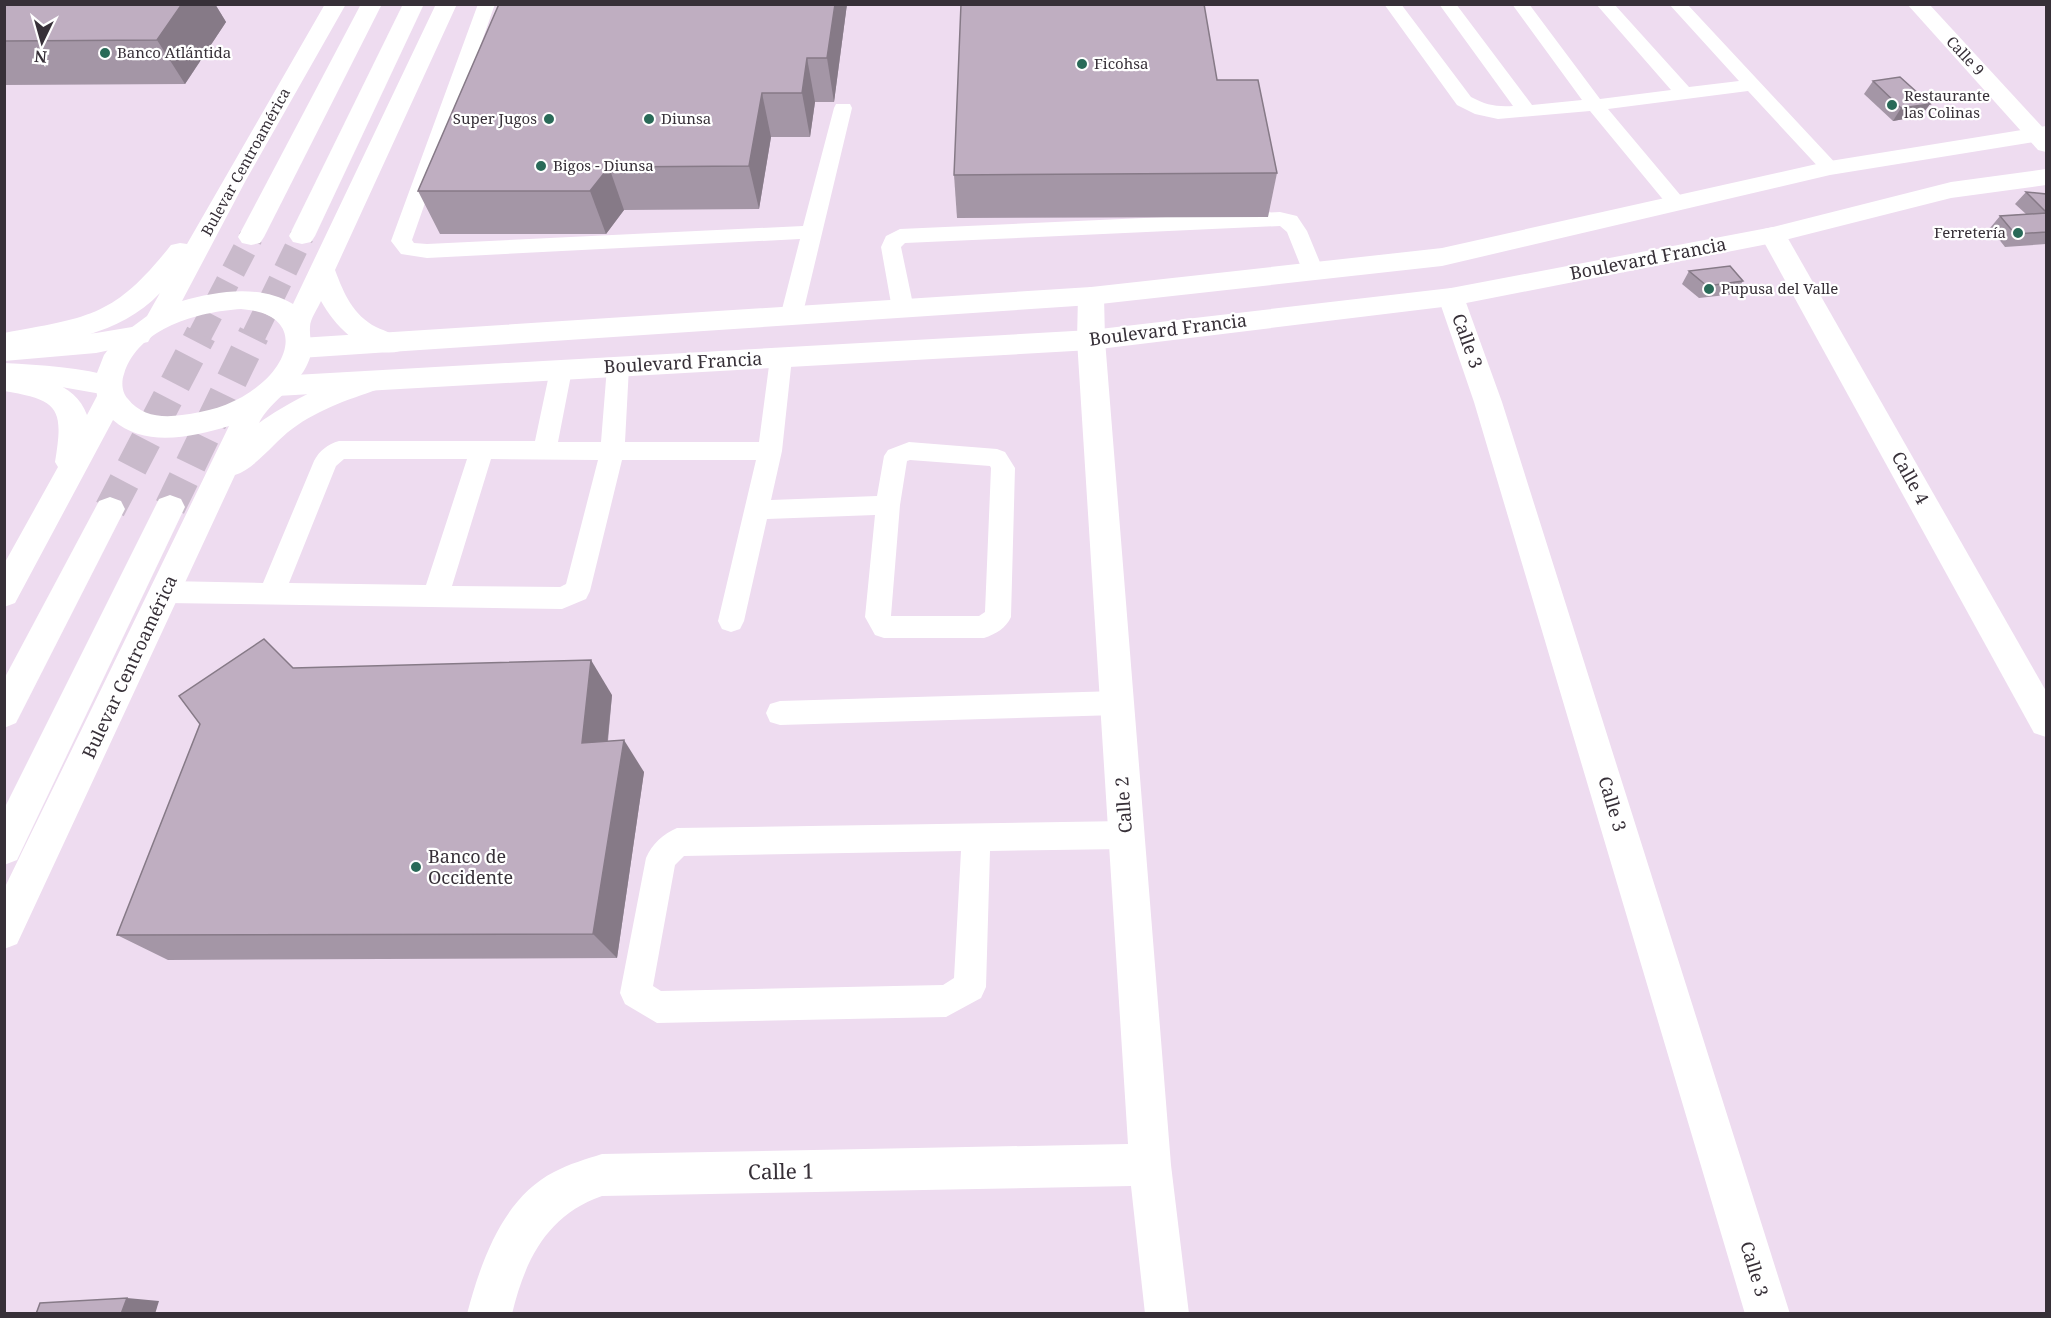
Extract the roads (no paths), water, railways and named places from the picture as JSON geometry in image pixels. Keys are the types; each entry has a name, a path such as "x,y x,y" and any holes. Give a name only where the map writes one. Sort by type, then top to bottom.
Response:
{"street":[{"name":"Bulevar Centroamérica","path":"148,328 336,4"},
{"path":"251,237 372,4"},
{"path":"302,237 414,4"},
{"path":"4,373 50,375 109,392 121,413 141,423 166,427 197,425 217,419 266,394 296,361 299,337 322,269 447,4"},
{"name":"Calle 9","path":"1917,4 2044,138"},
{"name":"Boulevard Francia","path":"299,337 390,344 1091,296 1313,272 1442,257 1830,168 2044,138"},
{"name":"Boulevard Francia","path":"266,394 375,380 1091,340 1451,297 1773,235 1951,190 2046,177"},
{"path":"4,343 100,321 132,304 165,271 234,180"},
{"name":"Calle 4","path":"1773,235 2046,722"},
{"path":"322,269 332,299 342,315 359,331 390,344"},
{"name":"Calle 2","path":"1091,296 1091,340 1150,1165 1167,1314"},
{"name":"Calle 3","path":"1451,297 1492,414 1768,1314"},
{"path":"4,351 96,343 148,328 185,309 214,301 241,300 266,303 285,312 299,337"},
{"path":"4,594 68,477 109,392 115,360 148,328"},
{"path":"219,480 267,431 292,413 317,400 375,380"},
{"path":"4,381 45,391 66,405 74,418 68,477"},
{"name":"Bulevar Centroamérica","path":"4,930 219,480 266,394"},
{"name":"Bulevar Centroamérica","path":"4,848 170,507"},
{"path":"4,713 110,509"},
{"name":"Calle 1","path":"489,1314 510,1254 530,1218 568,1188 602,1175 1150,1165"}],"lane":[{"path":"486,4 400,241 408,249 427,251 812,232"},
{"path":"1392,4 1464,101 1482,110 1498,113 1595,105 1751,85"},
{"path":"1447,4 1526,110"},
{"path":"1520,4 1595,105 1677,203"},
{"path":"1604,4 1684,94"},
{"path":"1677,4 1830,168"},
{"path":"791,317 843,108"},
{"path":"903,309 891,247 893,241 900,236 1280,219 1290,221 1297,231 1313,272"},
{"path":"731,621 770,451 781,358"},
{"path":"166,592 562,598 577,591 612,450 618,367"},
{"path":"545,449 561,370"},
{"path":"272,592 326,461 339,450 770,451"},
{"path":"436,595 482,450"},
{"path":"909,451 996,458 1004,468 998,617 984,627 884,627 878,617 888,505 896,456 909,451"},
{"path":"757,510 888,505"},
{"path":"780,713 1117,704"},
{"path":"976,837 970,987 946,1001 657,1006 636,993 661,858 677,842 976,837 1126,835"}],"tunnel":[{"path":"254,335 302,236"},
{"path":"200,335 251,237"},
{"path":"110,509 201,334"},
{"path":"170,507 254,334"}],"place":[{"name":"Banco Atlántida","path":"105,53"},
{"name":"Ficohsa","path":"1082,64"},
{"name":"Restaurante las Colinas","path":"1892,105"},
{"name":"Super Jugos","path":"549,119"},
{"name":"Diunsa","path":"649,119"},
{"name":"Bigos - Diunsa","path":"541,166"},
{"name":"Ferretería","path":"2018,233"},
{"name":"Pupusa del Valle","path":"1709,289"},
{"name":"Banco de Occidente","path":"416,867"}]}
